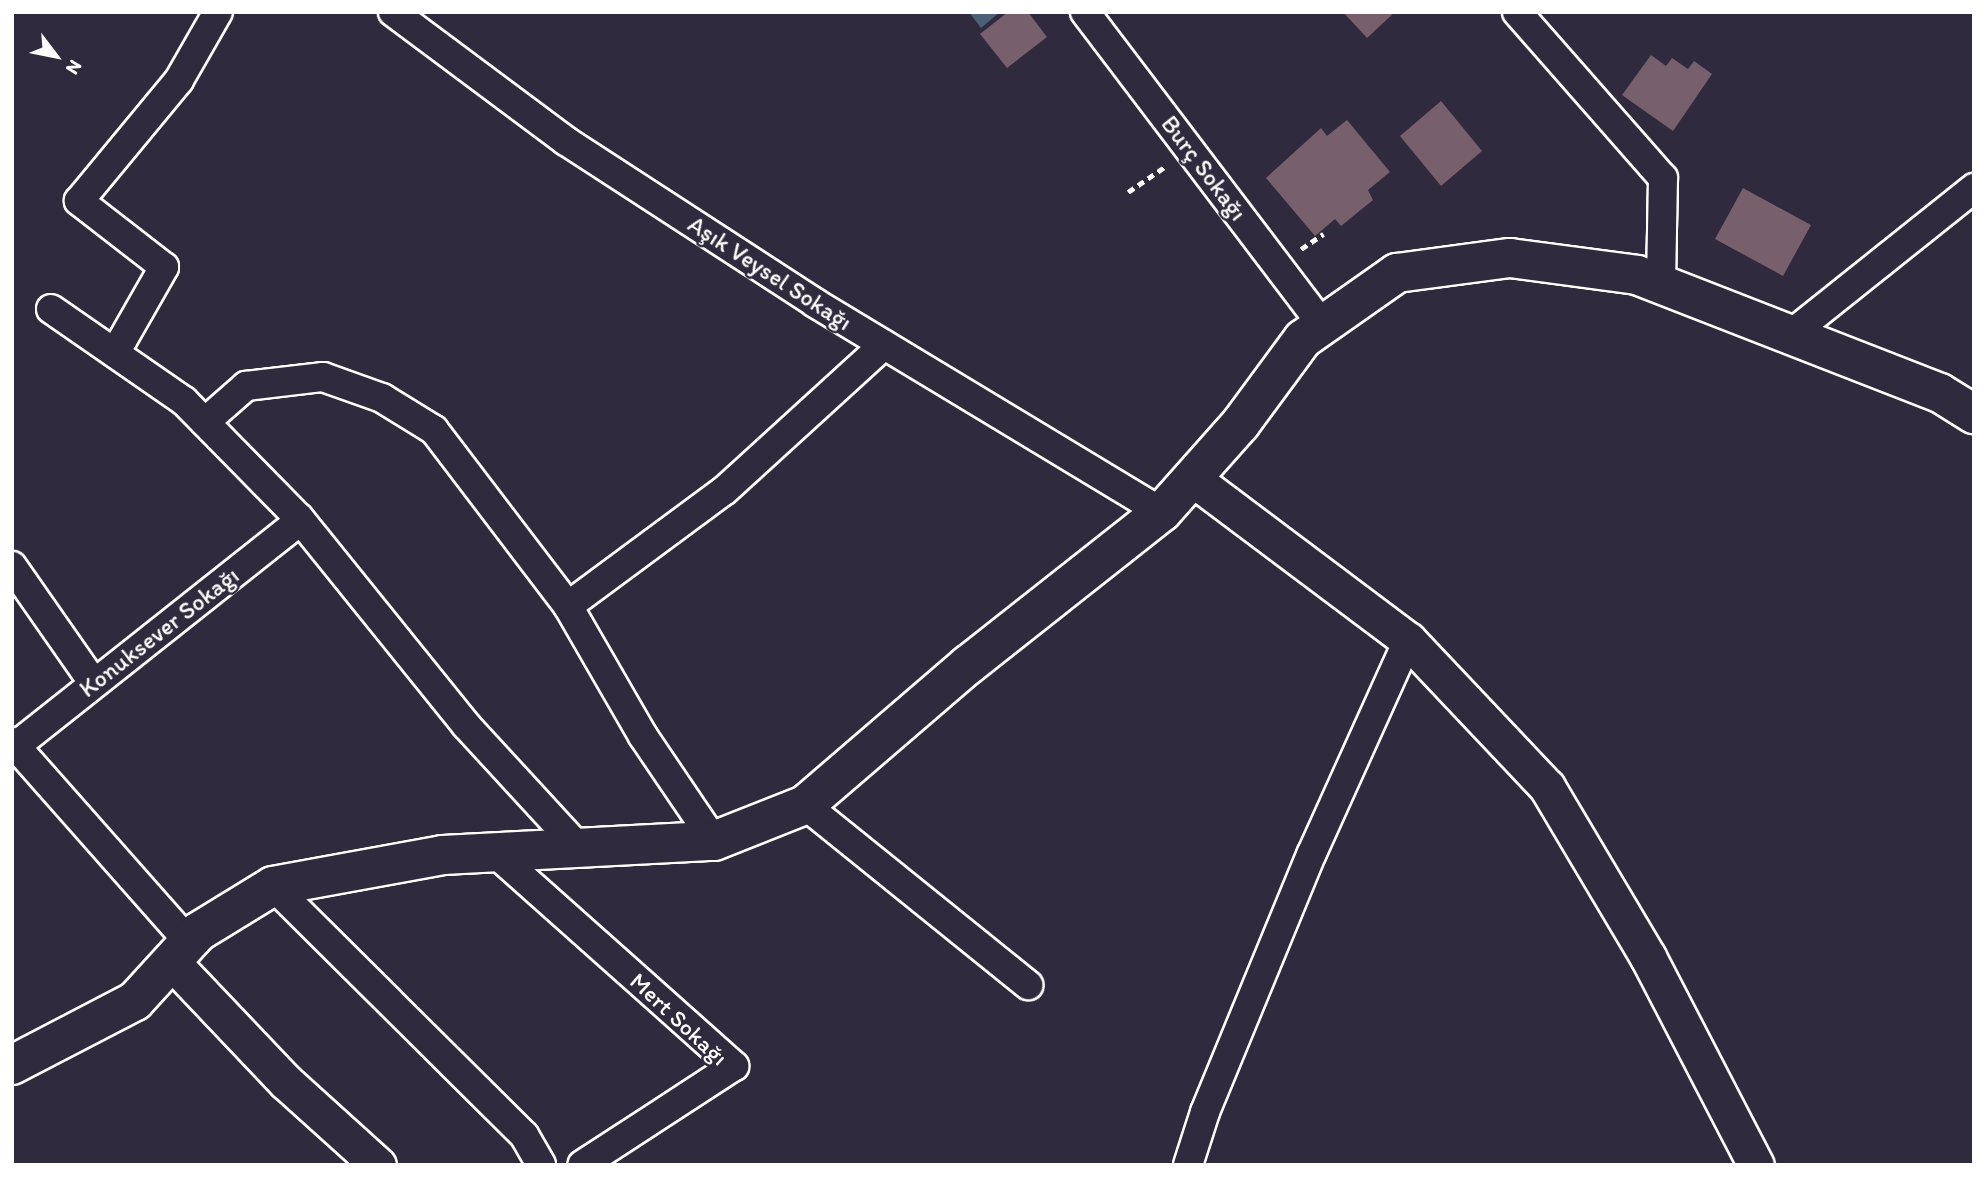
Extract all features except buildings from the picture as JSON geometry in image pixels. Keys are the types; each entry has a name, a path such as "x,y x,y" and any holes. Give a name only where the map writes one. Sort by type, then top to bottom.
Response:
{"main road":[{"path":"12,1065 135,1001 198,932 273,886 443,855 714,841 805,805 968,665 1162,512 1241,423 1303,339 1397,273 1510,258 1637,275 1941,393 1974,414"}],"street":[{"path":"115,353 164,267 79,201 179,79 218,12"},
{"name":"Aşık Veysel Sokağı","path":"393,12 566,141 884,345 1162,512"},
{"name":"Burç Sokağı","path":"1084,12 1323,325"},
{"path":"1517,12 1663,178 1661,285"},
{"path":"1790,335 1974,188"},
{"path":"51,309 184,401 301,520 466,725 578,847"},
{"path":"568,606 724,490 884,345"},
{"path":"205,422 246,386 323,377 382,398 434,430 568,606 643,736 714,841"},
{"path":"1192,478 1408,640 1547,787 1648,957 1756,1165"},
{"name":"Konuksever Sokağı","path":"15,743 301,520"},
{"path":"12,566 93,682"},
{"path":"1188,1165 1205,1112 1312,853 1408,640"},
{"path":"15,743 286,1082 378,1165"},
{"path":"805,805 1028,985"},
{"name":"Mert Sokağı","path":"494,852 734,1066 582,1165"},
{"path":"273,886 524,1135 541,1165"}],"path":[{"path":"1128,192 1190,150"}],"water":[{"path":"969,12 1000,12 981,28"}]}
